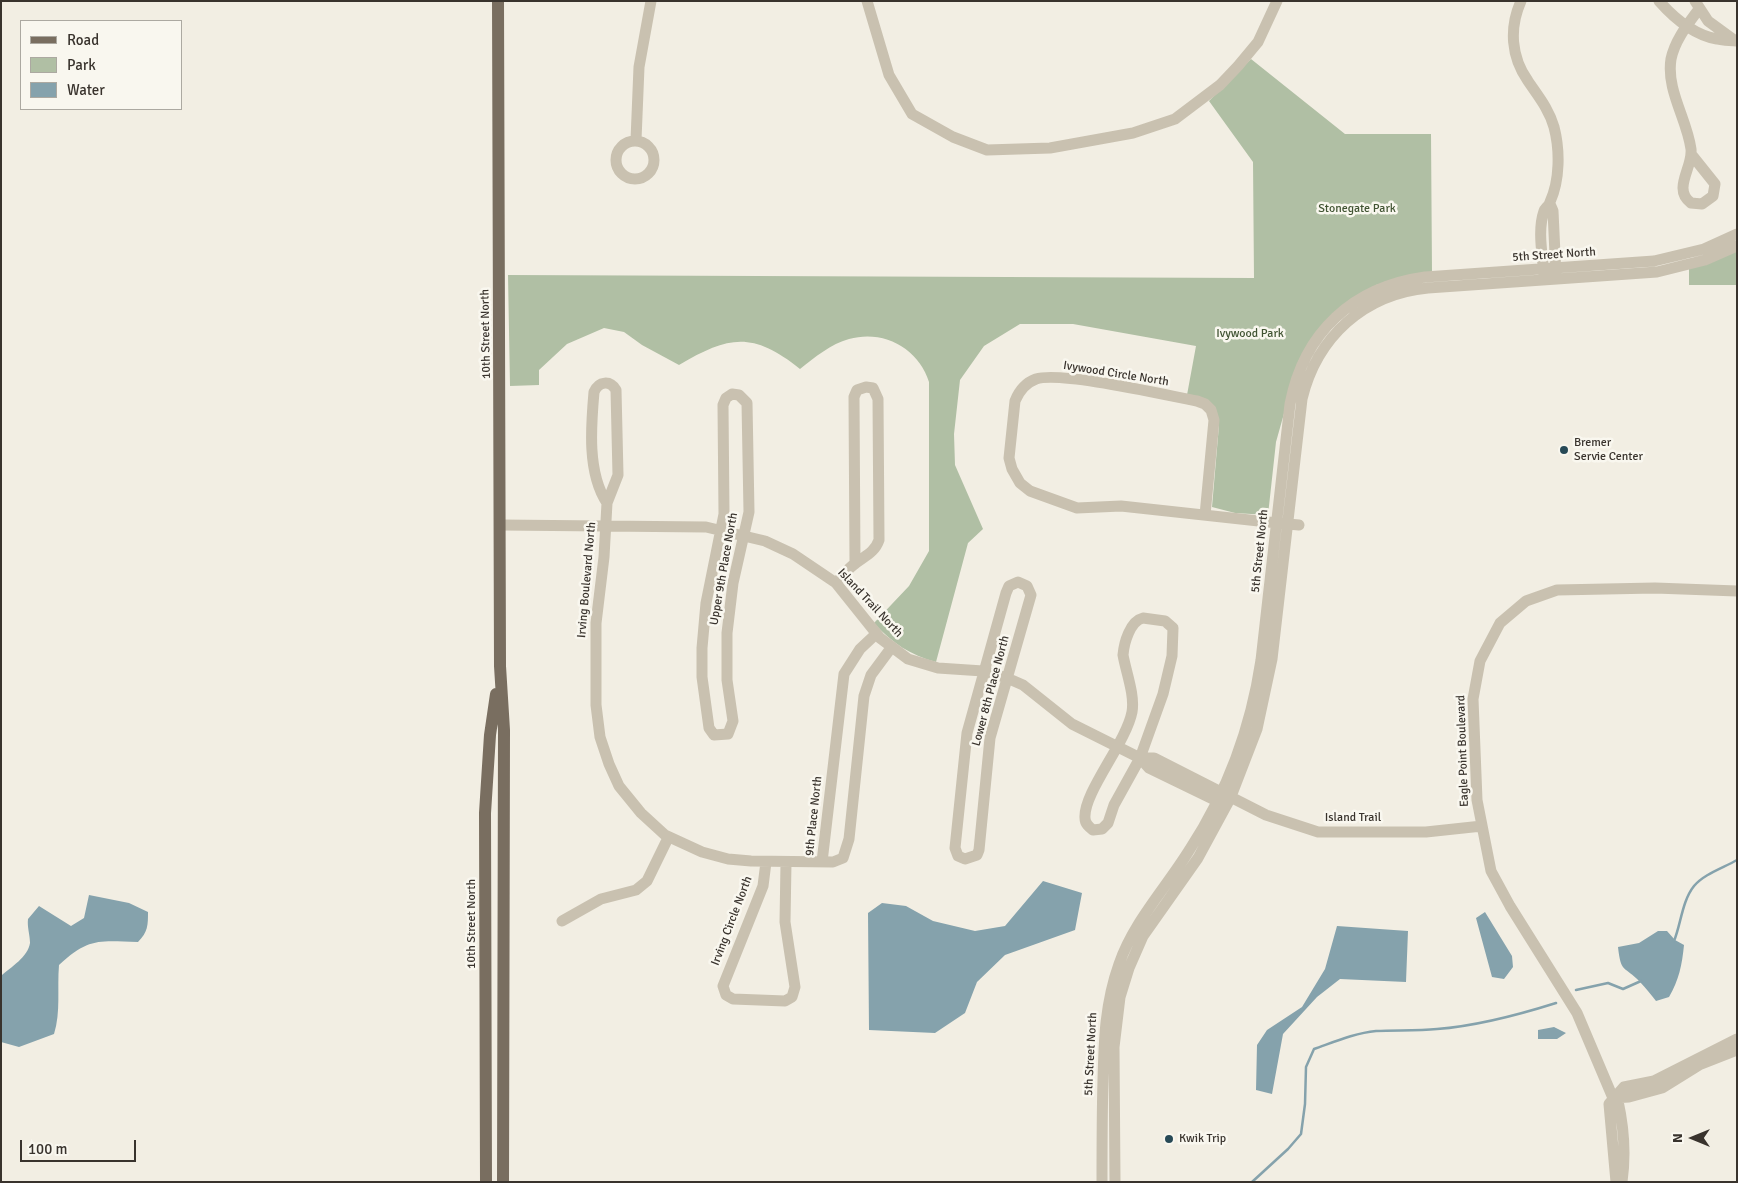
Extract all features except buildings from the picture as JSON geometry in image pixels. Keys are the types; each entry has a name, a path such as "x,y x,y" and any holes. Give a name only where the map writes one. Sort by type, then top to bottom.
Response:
{"main road":[{"name":"10th Street North","path":"498,1 502,525 500,666 504,730 503,1182"},
{"name":"10th Street North","path":"486,1182 485,813 490,736 500,666"}],"street":[{"path":"636,140 639,67 651,1"},
{"path":"866,1 889,75 912,114 953,137 987,150 1050,148 1133,133 1175,120 1220,85 1258,42 1277,1"},
{"path":"1521,1 1513,28 1516,55 1523,74 1548,112 1556,136 1558,168 1550,204 1544,210 1542,227 1544,274"},
{"path":"1659,1 1687,26 1715,39 1736,41"},
{"path":"1691,154 1686,126 1674,93 1670,74 1674,50 1697,5 1712,24 1736,41"},
{"path":"1550,204 1553,211 1556,274"},
{"name":"5th Street North","path":"1556,274 1671,258 1704,249 1737,234"},
{"name":"5th Street North","path":"1102,1182 1104,1029 1115,976 1138,924 1190,850 1223,797 1251,746 1266,695 1274,645 1305,387 1321,351 1343,325 1374,303 1408,291 1544,274 1668,270 1705,260 1737,246"},
{"name":"Ivywood Circle North","path":"1205,515 1214,420 1205,404 1063,378 1036,380 1024,386 1018,393 1014,401 1009,458 1012,469 1020,483 1030,491 1077,508 1120,506 1288,524"},
{"name":"Irving Boulevard North","path":"607,503 597,487 594,468 594,392 599,384 604,383 614,386 616,390 618,475 607,503 596,623 596,705 600,737 608,764 619,786 642,813 668,838 702,852 728,859 786,863 822,862"},
{"path":"836,584 855,563 865,558 877,546 879,535 878,399 873,388 866,387 858,390 854,397 855,563"},
{"name":"Upper 9th Place North","path":"732,394 739,394 747,404 749,512 734,583 727,633 727,680 733,721 728,734 722,737 714,735 709,728 702,658 706,603 721,530 724,514 723,405 726,398 732,394"},
{"name":"Island Trail North","path":"502,525 686,526 721,530 765,541 793,554 836,584 876,634 891,648 908,658 938,668 983,671 1023,685 1072,724 1140,758 1149,768 1223,797"},
{"name":"Lower 8th Place North","path":"1014,583 1023,583 1027,586 1031,595 989,745 979,850 977,855 965,859 958,856 955,848 964,753 983,671 1006,593 1014,583"},
{"name":"Eagle Point Boulevard","path":"1622,1182 1625,1159 1624,1125 1618,1100 1613,1098 1586,1029 1510,906 1491,871 1477,800 1473,698 1480,661 1500,623 1526,601 1558,590 1637,588 1737,591"},
{"path":"1138,619 1165,621 1174,628 1175,634 1164,694 1140,758 1114,805 1108,823 1102,829 1093,830 1087,826 1084,818 1087,805 1118,747 1132,711 1123,648 1133,624 1138,619"},
{"name":"9th Place North","path":"876,634 860,648 850,661 842,681 822,862 838,861 847,852 864,696 871,675 891,648"},
{"name":"5th Street North","path":"1115,1182 1115,1038 1123,986 1143,936 1202,850 1223,797"},
{"name":"Island Trail","path":"1223,797 1266,815 1318,832 1426,832 1482,826"},
{"path":"562,921 601,898 636,890 647,882 668,838"},
{"name":"Irving Circle North","path":"766,862 760,893 723,986 726,995 732,999 785,1001 792,996 794,987 785,922 786,863"},
{"path":"1613,1098 1624,1087 1654,1081 1737,1039"},
{"path":"1613,1098 1629,1097 1662,1088 1699,1065 1737,1050"},
{"name":"Eagle Point Boulevard","path":"1613,1098 1609,1104 1616,1182"}],"green space":[{"name":"Ivywood Park","path":"1251,59 1345,134 1431,134 1432,273 1376,285 1299,360 1276,442 1268,515 1235,513 1212,507 1219,425 1215,408 1187,395 1196,346 1073,324 1020,324 984,346 960,380 954,434 955,465 983,529 968,543 936,662 918,656 902,647 888,637 874,623 909,586 929,551 929,382 924,370 909,351 898,344 875,337 849,339 830,348 800,369 768,348 754,343 740,342 712,348 679,365 642,345 624,332 604,328 567,344 539,370 539,385 510,386 508,275 1254,278 1253,162 1209,101"},
{"path":"1737,250 1737,285 1689,285 1689,269"}],"water":[{"path":"1043,881 1082,893 1075,930 1005,955 977,982 965,1013 935,1033 869,1030 868,913 882,903 906,906 933,921 975,931 1005,926"},
{"path":"89,895 129,903 148,912 146,932 138,942 104,941 87,945 69,956 59,965 58,1009 54,1034 19,1047 1,1042 1,976 29,948 28,919 39,906 71,926 84,918"},
{"path":"1485,912 1512,956 1513,967 1504,979 1492,977 1476,918"},
{"path":"1337,926 1408,931 1406,982 1340,979 1317,997 1283,1034 1272,1094 1256,1090 1257,1045 1267,1030 1302,1007 1325,969"},
{"path":"1658,931 1667,931 1675,940 1684,945 1680,972 1669,997 1656,1001 1642,984 1624,968 1620,961 1618,947 1639,943"},
{"path":"1554,1027 1566,1033 1557,1039 1538,1039 1538,1030"}],"waterway":[{"path":"1674,941 1684,906 1694,886 1708,875 1737,860"},
{"path":"1576,990 1608,983 1623,989 1641,981"},
{"path":"1252,1182 1288,1149 1301,1134 1305,1104 1306,1067 1314,1049 1368,1032 1452,1028 1483,1023 1556,1003"}],"place":[{"name":"Bremer Servie Center","path":"1564,450"},
{"name":"Kwik Trip","path":"1169,1139"}],"park label":[{"name":"Stonegate Park","path":"1357,209"}]}
